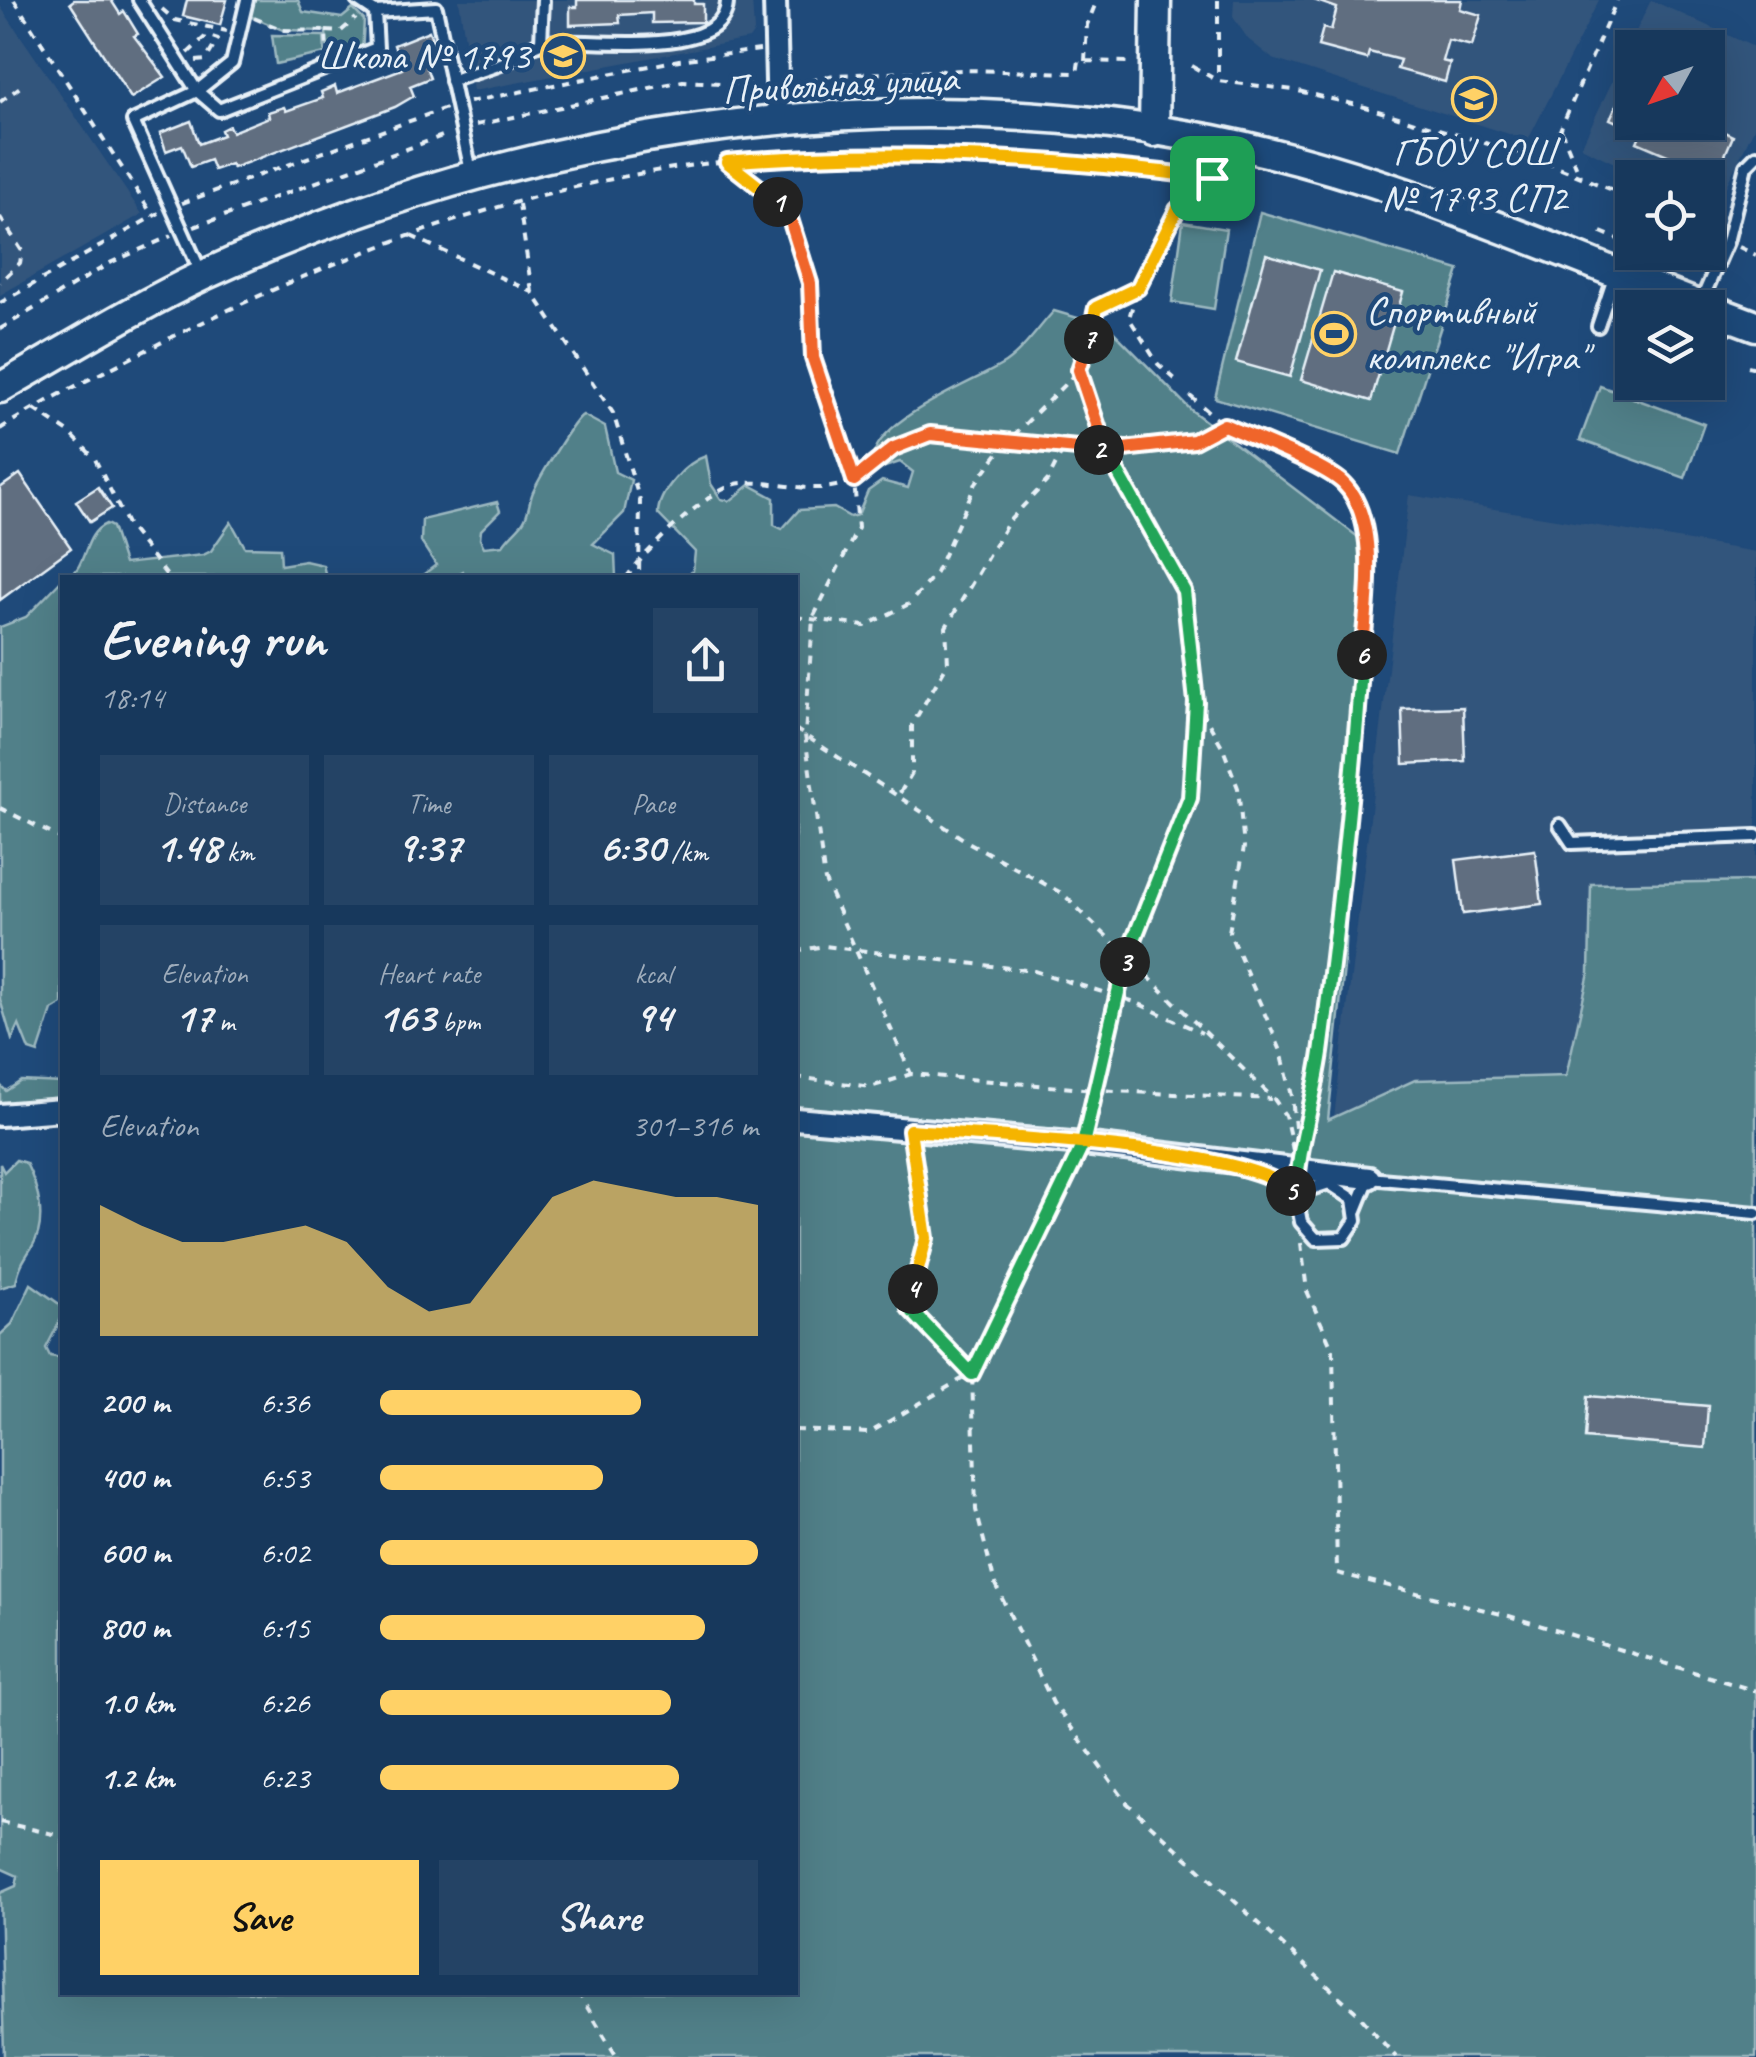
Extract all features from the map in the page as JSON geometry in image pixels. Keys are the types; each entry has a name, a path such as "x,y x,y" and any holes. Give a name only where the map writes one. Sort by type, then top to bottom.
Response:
{"main road":[{"path":"1154,132 1156,0"},
{"name":"Привольная улица","path":"0,388 202,276 399,199 472,176 617,142 778,122 897,114 1074,121 1214,140 1496,222 1663,290"},
{"name":"Привольная улица","path":"1725,314 1756,326"}],"street":[{"path":"775,0 778,122"},
{"path":"0,1115 60,1110"},
{"path":"798,1120 1083,1144 1242,1166 1369,1178"}],"lane":[{"path":"202,276 133,122 197,91 232,63 247,0"},
{"path":"357,0 372,6 436,8 472,176"},
{"path":"541,42 543,0"},
{"path":"451,81 508,62 541,42 674,41 700,35 727,12 727,0"},
{"path":"141,4 182,59 197,91 219,110 377,48 372,6"},
{"path":"1711,290 1746,166 1756,156"},
{"path":"1598,326 1616,271"},
{"path":"1560,824 1572,843 1756,836"},
{"path":"1242,1166 1284,1184 1296,1196 1308,1233 1325,1242 1344,1238 1353,1229 1369,1178 1756,1214"},
{"path":"1299,1209 1308,1190 1329,1183 1341,1187 1356,1210"}],"path":[{"path":"1084,61 1087,25 1096,0"},
{"path":"1218,0 1218,81"},
{"path":"1546,162 1616,0"},
{"path":"16,1 153,216"},
{"path":"141,4 154,2 175,20 228,32 226,44"},
{"path":"245,14 283,30 340,32 372,6"},
{"path":"206,35 218,39 206,60 182,59 206,35 207,27"},
{"path":"326,31 328,67"},
{"path":"327,46 335,45"},
{"path":"0,303 171,206 456,105 680,60 775,48"},
{"path":"790,86 805,86 834,75 962,70 1077,74 1078,61 1130,62"},
{"path":"1192,66 1218,81 1294,90 1365,107 1546,162 1615,191"},
{"path":"0,330 112,262 181,231 462,128 682,81 758,84"},
{"path":"0,102 24,84"},
{"path":"1560,129 1580,176"},
{"path":"0,429 221,311 411,236 624,178 727,162 926,154 1070,162 1212,178 1177,210 1138,288 1129,318 1158,364 1175,379"},
{"path":"727,162 787,209 810,283 813,358 854,480 858,528 813,618 805,735 824,881 911,1074"},
{"path":"520,204 532,292 612,413 640,501 639,575"},
{"path":"0,216 22,251 20,263 0,282"},
{"path":"1601,232 1615,238"},
{"path":"411,236 532,292"},
{"path":"798,618 866,626 909,604 936,573 977,480 1006,443 1079,370 1096,308 1138,288"},
{"path":"1748,366 1756,368"},
{"path":"1079,370 1106,451 1184,591 1196,702 1190,798 1126,956 1083,1144 972,1374 976,1510 995,1584 1052,1703 1127,1804 1356,2011 1396,2057"},
{"path":"1190,396 1224,425 1340,480 1356,499 1369,560 1349,841 1320,1058 1297,1169"},
{"path":"33,409 70,433 95,459 128,526 166,575"},
{"path":"628,575 639,559 722,487 743,483 801,491 854,480 894,448 930,434 1106,451 1194,441 1224,425"},
{"path":"900,795 912,774 912,725 948,663 946,627 1009,522 1048,480 1064,448"},
{"path":"1196,702 1222,746 1238,788 1244,847 1229,932 1264,1002 1281,1052 1294,1114 1297,1169"},
{"path":"798,731 968,842 1063,894 1274,1099 1284,1115 1297,1169"},
{"path":"0,808 60,838"},
{"path":"798,950 824,946 1034,971 1117,997 1209,1036"},
{"path":"798,1077 871,1087 911,1074 1095,1090 1274,1099"},
{"path":"910,1130 926,1238 909,1308 972,1374"},
{"path":"1300,1234 1307,1291 1333,1350 1337,1573 1510,1616 1756,1691"},
{"path":"798,1430 868,1433 972,1374"},
{"path":"0,1822 60,1836"},
{"path":"580,1995 617,2057"}],"shaded area":[{"name":"Школа № 1793","path":"459,0 752,0 754,32 749,39 473,91"},
{"name":"ГБОУ СОШ № 1793 СП2","path":"1234,0 1599,0 1528,140 1273,59 1248,39 1233,17"},
{"path":"1651,0 1717,30 1637,30"},
{"path":"0,6 142,214 0,295"},
{"path":"1725,34 1756,48 1756,124 1725,188 1725,160 1615,160 1615,163 1581,147 1615,76 1615,140 1725,140"},
{"path":"1409,495 1756,552 1756,1677 1333,1126"}],"green space":[{"path":"252,0 298,0 303,12 342,18 353,9 364,20 362,54 332,66 335,46 327,46 326,31 283,30 247,15"},
{"path":"272,35 324,36 325,53 276,64"},
{"name":"Спортивный комплекс \"Игра\"","path":"1260,212 1459,270 1400,454 1215,398"},
{"path":"1183,222 1226,229 1214,309 1172,302"},
{"path":"1054,311 1109,327 1191,410 1362,540 1344,967 1328,1120 1415,1080 1566,1076 1589,973 1591,884 1756,881 1756,2057 4,2057 0,1893 16,1886 18,1876 0,1868 0,1335 12,1324 31,1284 60,1305 60,1321 46,1348 50,1356 60,1358 60,1995 798,1995 798,575 687,575 693,571 695,552 658,514 659,506 674,479 706,456 711,484 721,499 730,501 750,485 774,498 774,525 782,529 799,510 834,508 850,517 858,515 868,491 882,481 908,488 913,472 900,462 882,468 873,465 876,449 887,433 904,418 1005,363"},
{"path":"1600,386 1615,391 1615,400 1638,400 1704,424 1685,478 1580,440"},
{"path":"583,415 605,427 615,472 631,480 624,513 593,544 615,555 616,575 465,575 463,571 456,575 423,575 436,565 421,542 422,520 497,502 500,511 481,530 480,539 484,547 503,545 525,519 542,475"},
{"path":"231,522 245,547 280,548 281,565 305,561 323,565 326,575 71,575 80,565 93,535 106,524 112,527 124,564 211,551"},
{"path":"60,582 60,1005 52,1010 38,1053 29,1050 19,1025 12,1040 0,999 0,627 26,617"},
{"path":"21,1081 60,1083 60,1103 0,1103 0,1085 6,1091"},
{"path":"16,1160 26,1163 34,1183 40,1204 40,1226 16,1283 0,1288 0,1164 4,1172"}],"building":[{"path":"111,0 120,14 124,11 138,34 134,36 165,77 131,98 70,3"},
{"path":"187,0 227,0 220,25 183,16"},
{"path":"577,0 694,0 694,4 703,4 703,22 652,23 652,13 619,15 620,23 570,25 570,7 577,7"},
{"path":"1314,0 1462,0 1460,9 1481,15 1472,46 1448,40 1442,61 1450,63 1445,82 1397,69 1400,60 1369,52 1367,59 1318,46 1323,28 1331,30 1337,8"},
{"path":"429,31 436,50 422,55 430,78 410,86 414,96 395,107 233,168 231,164 214,170 210,160 191,167 182,145 166,151 160,133 191,121 199,144 223,135 221,130 229,126 232,132 269,117 268,112 284,107 286,111 323,98 321,92 335,86 337,93 402,69 394,45"},
{"path":"1725,132 1733,136 1723,160 1689,156 1687,160 1679,160 1637,142 1725,140"},
{"path":"1266,254 1320,270 1290,377 1236,362"},
{"path":"1333,272 1403,292 1371,401 1301,380"},
{"path":"20,474 71,548 0,600 0,488"},
{"path":"98,487 112,508 90,522 76,501"},
{"path":"1463,707 1465,761 1404,764 1402,709"},
{"path":"1535,850 1542,904 1463,914 1456,860"},
{"path":"1588,1396 1708,1406 1705,1448 1585,1438"}],"place":[{"name":"Школа № 1793","path":"563,56"},
{"name":"ГБОУ СОШ № 1793 СП2","path":"1474,99"},
{"name":"Спортивный комплекс \"Игра\"","path":"1334,334"}],"route":[{"path":"1212,178 1070,162 926,154 727,162 787,209 810,283 813,358 854,480 894,448 930,434 1106,451 1184,591 1196,702 1190,798 1126,956 1083,1144 972,1374 909,1308 926,1238 910,1130 1083,1144 1242,1166 1270,1174 1296,1196 1297,1169 1320,1058 1349,841 1369,560 1356,499 1340,480 1224,425 1194,441 1106,451 1079,370 1096,308 1138,288 1177,210 1212,178"}]}
